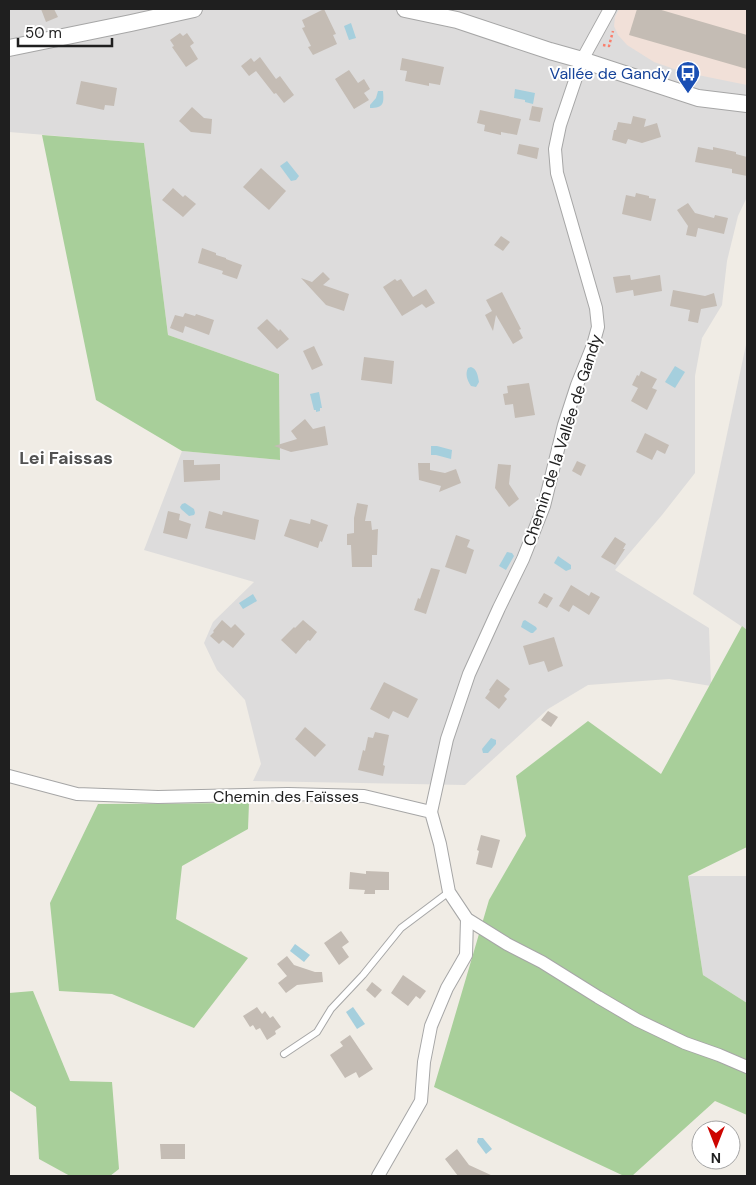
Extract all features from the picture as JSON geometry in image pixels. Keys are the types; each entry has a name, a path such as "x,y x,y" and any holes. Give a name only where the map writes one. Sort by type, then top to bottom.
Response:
{"street":[{"path":"9,48 194,9"},
{"path":"405,9 457,20 698,98 747,104"},
{"name":"Chemin de la Vallée de Gandy","path":"431,812 447,739 469,674 523,559 544,506 567,417 598,327 596,308 557,173 555,149 560,125 582,60 610,9"},
{"name":"Chemin des Faïsses","path":"9,776 77,794 158,797 288,794 364,796 431,812"},
{"path":"431,812 440,844 449,892 467,919 637,1020 685,1043 747,1067"},
{"path":"378,1176 421,1101 424,1062 430,1026 447,988 466,955 467,919"}],"lane":[{"path":"284,1054 317,1032 331,1009 363,975 401,928 449,892"}],"shaded area":[{"path":"9,9 747,9 747,197 738,216 727,261 722,305 702,338 695,376 695,473 615,570 709,628 711,686 669,679 588,685 548,709 465,785 253,781 261,764 245,700 217,670 204,643 213,622 254,582 144,550 182,451 280,460 279,374 168,335 144,143 9,132"},
{"path":"619,9 747,9 747,85 683,72 654,62 627,45 618,35 614,26 615,17"},
{"path":"747,340 747,630 693,594"},
{"path":"688,876 747,876 747,1003 703,975"}],"green space":[{"path":"42,135 144,143 168,335 279,374 280,460 182,451 96,400"},
{"path":"742,626 747,630 747,847 688,876 703,975 747,1003 747,1115 715,1101 694,1120 691,1120 691,1123 632,1176 624,1176 434,1087 489,900 526,836 516,776 588,721 661,774"},
{"path":"249,803 248,829 182,866 176,919 248,958 194,1028 112,994 59,991 50,903 98,804"},
{"path":"33,991 70,1081 112,1082 119,1169 110,1176 70,1176 39,1159 36,1107 9,1090 9,993"}],"water":[{"path":"351,23 356,38 349,40 344,26"},
{"path":"515,89 535,93 533,104 514,98"},
{"path":"378,91 383,91 382,104 378,107 370,108 370,105 376,98"},
{"path":"287,161 299,176 296,180 291,181 280,166"},
{"path":"675,366 685,372 675,388 665,382"},
{"path":"468,368 475,369 478,375 479,382 476,387 471,386 468,382 467,372"},
{"path":"319,392 322,408 316,412 310,394"},
{"path":"431,446 452,450 451,459 431,455"},
{"path":"185,503 194,509 194,515 189,516 181,509 182,504"},
{"path":"507,552 512,553 514,556 506,570 499,566"},
{"path":"558,556 571,565 571,569 566,571 554,563"},
{"path":"253,594 257,601 243,609 239,603"},
{"path":"525,620 536,627 537,629 533,633 521,627"},
{"path":"491,738 496,740 496,744 488,753 483,753 482,749"},
{"path":"295,944 310,955 304,962 290,951"},
{"path":"353,1007 365,1024 357,1029 346,1012"},
{"path":"478,1138 483,1138 492,1149 486,1154 477,1142"}],"building":[{"path":"41,9 54,9 58,17 46,22"},
{"path":"324,9 336,34 333,35 337,44 313,55 308,47 311,46 302,28 305,27 302,20"},
{"path":"637,9 658,9 747,35 747,69 629,35"},
{"path":"180,33 183,36 187,33 194,43 190,46 198,59 186,67 172,47 174,46 170,40"},
{"path":"260,57 276,79 280,76 294,95 284,103 276,93 274,94 256,71 249,76 241,66 251,58 254,62"},
{"path":"402,58 444,67 440,85 429,83 429,86 405,81 407,71 400,70"},
{"path":"349,70 358,83 364,79 370,89 364,93 369,100 354,109 335,79"},
{"path":"81,81 117,88 114,106 105,105 104,110 76,104"},
{"path":"532,106 543,108 540,122 529,120"},
{"path":"192,107 204,118 212,119 211,134 191,132 179,121"},
{"path":"480,110 521,119 517,135 501,132 501,135 484,131 485,125 477,123"},
{"path":"633,116 646,119 644,127 657,123 661,137 642,143 628,139 626,144 612,140 618,122 631,124"},
{"path":"519,144 539,148 537,159 517,154"},
{"path":"698,147 713,150 713,147 736,152 736,154 747,157 747,176 732,173 732,169 695,162"},
{"path":"261,168 286,191 269,210 243,187"},
{"path":"173,188 183,197 185,195 196,204 183,217 162,200"},
{"path":"636,193 656,199 651,221 622,214 626,195 635,197"},
{"path":"688,203 695,213 714,218 715,215 728,218 724,234 698,228 696,237 686,235 688,226 677,210"},
{"path":"501,236 510,242 503,251 494,245"},
{"path":"202,248 242,265 237,279 222,274 223,271 198,263"},
{"path":"323,272 330,279 323,285 349,294 344,311 326,305 301,278 312,282"},
{"path":"630,275 631,280 660,275 662,291 634,296 633,290 616,293 613,277"},
{"path":"395,279 397,281 401,279 413,297 426,289 435,303 426,308 422,304 402,316 383,287"},
{"path":"673,290 705,296 714,293 717,306 701,309 698,323 688,321 690,310 670,306"},
{"path":"502,292 521,329 519,330 523,338 513,344 496,315 493,331 485,315 492,311 486,300"},
{"path":"185,313 195,316 196,314 214,320 209,335 185,326 183,333 170,328 175,315 183,317"},
{"path":"267,319 289,339 277,349 257,328"},
{"path":"314,346 323,365 312,370 303,351"},
{"path":"364,357 394,361 392,384 361,380"},
{"path":"641,371 657,379 652,388 657,390 647,410 631,401 638,388 632,385"},
{"path":"529,383 535,415 515,418 513,404 505,405 503,394 508,393 507,386"},
{"path":"305,419 313,429 325,426 328,445 291,452 274,446 297,439 291,431"},
{"path":"645,433 669,445 665,454 657,450 652,460 636,452"},
{"path":"183,460 194,460 194,465 220,464 220,480 184,482"},
{"path":"577,461 586,465 581,476 572,471"},
{"path":"418,463 430,463 430,470 445,473 456,469 461,483 439,492 441,486 419,480"},
{"path":"498,464 511,465 509,484 519,499 509,507 495,488"},
{"path":"357,503 368,505 365,521 371,521 372,530 378,529 377,555 372,555 372,567 352,567 351,545 347,545 347,534 354,533"},
{"path":"168,511 180,514 179,520 191,524 187,539 163,533"},
{"path":"209,511 222,515 223,511 259,520 255,540 205,528"},
{"path":"290,519 310,524 311,519 328,525 318,548 284,536"},
{"path":"456,535 470,540 467,547 474,550 466,574 445,567"},
{"path":"615,537 626,544 615,565 601,557"},
{"path":"431,568 440,570 426,614 414,610"},
{"path":"571,585 589,596 591,592 600,597 589,615 573,605 569,612 559,606"},
{"path":"544,593 553,598 547,608 538,603"},
{"path":"222,620 231,628 235,624 245,634 233,648 223,640 219,644 210,636"},
{"path":"303,620 317,632 296,654 281,640"},
{"path":"554,637 563,666 548,672 544,661 529,665 523,646"},
{"path":"497,679 510,689 504,696 507,699 499,709 485,698"},
{"path":"384,682 418,699 408,718 393,711 389,719 370,709"},
{"path":"548,711 558,717 551,727 541,720"},
{"path":"305,727 326,745 315,757 295,739"},
{"path":"375,732 389,735 383,765 385,766 383,776 358,770 368,737 373,738"},
{"path":"481,835 500,840 492,868 476,864"},
{"path":"366,871 389,872 389,890 375,890 375,894 364,894 365,890 349,889 350,872 366,874"},
{"path":"341,931 349,942 342,947 349,957 339,965 324,943"},
{"path":"287,956 294,965 315,972 322,972 323,982 297,985 286,993 278,983 287,976 277,964"},
{"path":"403,975 426,991 420,999 416,996 408,1006 391,993"},
{"path":"372,982 382,990 375,998 366,990"},
{"path":"257,1007 262,1014 265,1011 270,1018 273,1016 281,1027 275,1031 276,1034 267,1040 260,1028 256,1030 253,1025 250,1027 243,1016"},
{"path":"350,1035 373,1069 359,1078 356,1072 345,1078 330,1055 343,1046 340,1042"},
{"path":"160,1144 185,1144 185,1159 161,1159"},
{"path":"457,1149 469,1165 493,1176 458,1176 445,1159"}],"place":[{"name":"Vallée de Gandy","path":"688,94"}],"district":[{"name":"Lei Faissas","path":"66,458"}]}
